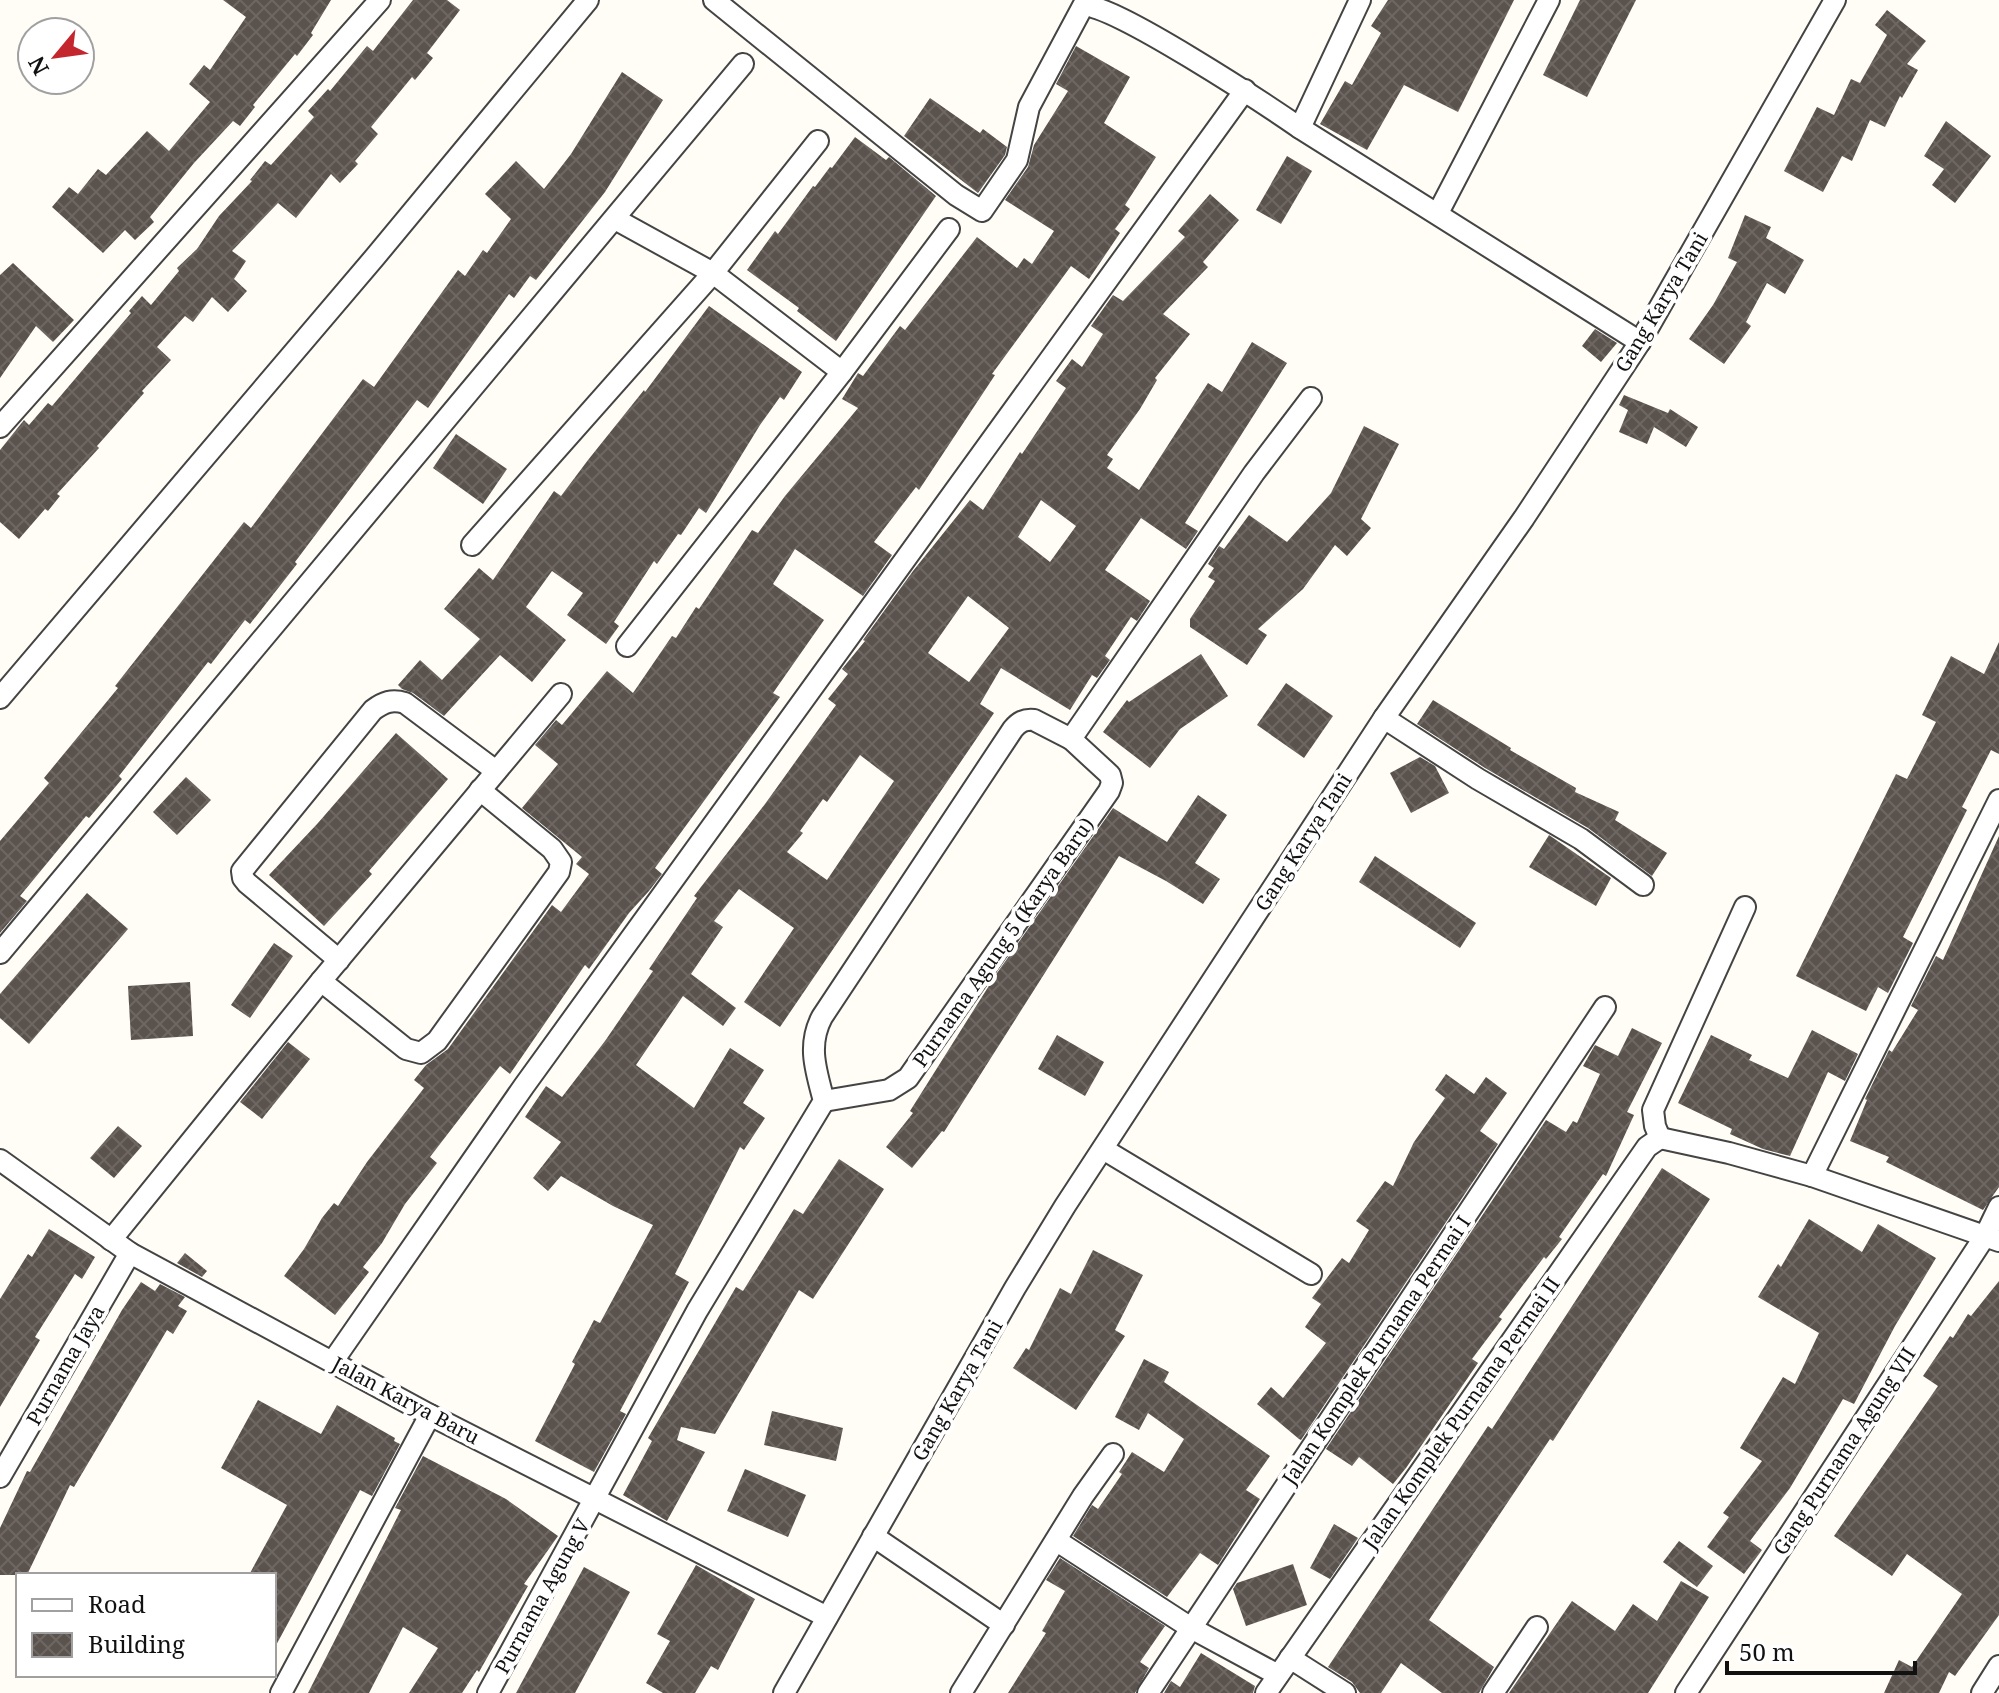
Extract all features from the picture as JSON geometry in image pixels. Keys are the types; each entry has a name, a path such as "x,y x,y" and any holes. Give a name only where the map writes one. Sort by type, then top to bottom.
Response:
{"street":[{"path":"0,427 380,0"},
{"path":"0,698 375,257 588,0"},
{"path":"714,0 956,195 982,211 1017,160 1029,107 1037,88 1083,6 1088,4 1138,25 1245,90 1300,128 1640,342"},
{"path":"1300,128 1360,0"},
{"path":"1438,213 1549,0"},
{"name":"Gang Karya Tani","path":"784,1693 1015,1288 1384,718 1524,518 1640,342 1835,0"},
{"path":"0,953 743,64"},
{"path":"333,1361 551,1048 1245,90"},
{"path":"472,545 713,273 818,141"},
{"path":"615,219 713,273 842,372"},
{"path":"627,646 842,372 949,229"},
{"path":"1071,739 1254,473 1311,398"},
{"path":"111,1240 321,981 561,694"},
{"path":"339,960 247,883 242,871 363,722 384,702 396,700 405,703 496,771"},
{"path":"1384,718 1478,779 1581,839 1643,885"},
{"name":"Purnama Agung 5 (Karya Baru)","path":"1027,719 1071,739 1110,775 1112,783 1109,791 908,1078 889,1090 824,1101 812,1046 815,1030 1013,729 1027,719"},
{"path":"321,981 406,1049 421,1053 437,1041 559,872 561,862 552,849 480,790"},
{"path":"1812,1176 1999,800"},
{"path":"1745,907 1653,1110 1660,1138 1812,1176 1992,1238"},
{"name":"Jalan Komplek Purnama Permai I","path":"1148,1693 1605,1007"},
{"path":"597,1498 697,1311 824,1101"},
{"name":"Jalan Komplek Purnama Permai II","path":"1266,1693 1647,1147 1660,1138"},
{"path":"1103,1149 1311,1274"},
{"name":"Jalan Karya Baru","path":"0,1160 130,1253 430,1415 827,1617"},
{"name":"Gang Purnama Agung VII","path":"1686,1693 1992,1238 1999,1207"},
{"name":"Purnama Jaya","path":"0,1477 130,1253"},
{"path":"281,1693 430,1415"},
{"path":"961,1693 1083,1496 1113,1454"},
{"name":"Purnama Agung V","path":"488,1693 597,1498"},
{"path":"873,1536 1004,1625"},
{"path":"1057,1541 1191,1628 1345,1693"},
{"path":"1493,1693 1537,1627"},
{"path":"1982,1693 1999,1666"}],"building":[{"path":"223,0 331,0 311,33 313,35 297,56 295,54 253,105 255,107 240,126 233,121 194,163 150,217 154,222 135,240 125,230 103,253 52,207 69,187 78,194 98,169 106,175 147,131 169,151 210,102 189,84 204,65 210,70 246,17"},
{"path":"413,0 447,0 460,10 427,53 433,58 415,80 412,77 371,127 378,134 355,161 358,164 340,183 331,174 296,218 278,203 232,251 246,261 234,279 247,291 228,312 212,297 193,322 185,316 157,347 171,360 57,494 60,496 48,511 45,509 19,539 0,522 0,450 24,420 29,425 48,403 52,406 142,296 151,305 179,271 177,268 197,249 219,216 252,181 265,161 271,165 314,117 308,111 328,89 330,91 367,46 373,51"},
{"path":"1388,0 1514,0 1458,112 1404,85 1367,150 1320,124 1345,81 1352,85 1381,33 1371,26"},
{"path":"1580,0 1636,0 1587,97 1543,75"},
{"path":"1887,10 1926,41 1907,64 1918,70 1902,98 1900,96 1885,127 1870,120 1852,161 1842,156 1823,192 1784,171 1817,107 1834,115 1851,79 1860,83 1887,35 1875,25"},
{"path":"1076,46 1130,77 1104,123 1156,157 1125,205 1130,209 1115,229 1120,233 1089,279 1071,266 992,374 995,375 919,490 916,487 874,542 892,555 863,596 795,549 773,584 824,620 773,693 780,697 655,868 662,874 629,913 589,969 585,965 510,1074 500,1066 430,1157 437,1163 363,1267 369,1272 335,1315 284,1276 322,1218 334,1203 338,1206 367,1162 424,1088 414,1080 426,1065 448,1049 552,905 561,912 589,874 576,864 582,857 522,808 558,764 535,745 556,720 562,725 607,671 633,693 672,636 676,638 696,607 699,609 752,530 758,533 858,408 842,399 858,373 863,376 900,326 905,330 977,237 1017,268 1024,258 1032,264 1054,231 1005,200 1028,167 1034,145 1068,91 1056,84"},
{"path":"622,72 663,100 605,192 536,280 530,276 514,298 509,294 428,408 417,400 250,624 245,620 211,664 208,662 119,776 122,779 89,818 86,816 20,896 27,901 0,933 0,841 49,783 44,778 118,688 115,686 244,522 251,528 363,379 374,387 458,270 465,276 483,250 487,253 511,219 485,194 516,161 544,189 571,154"},
{"path":"930,98 980,133 983,129 1007,147 1005,155 978,193 904,136"},
{"path":"1946,121 1991,156 1955,203 1932,185 1944,169 1924,156"},
{"path":"855,137 886,160 889,157 936,196 836,341 797,311 799,308 747,270 775,231 778,234 813,186 832,168"},
{"path":"1287,156 1312,171 1281,224 1256,210"},
{"path":"1210,194 1239,220 1203,262 1208,267 1163,314 1190,334 1155,378 1157,380 1140,409 1107,455 1113,459 1107,468 1139,490 1208,383 1222,392 1252,342 1287,363 1185,523 1198,531 1186,549 1141,518 1105,570 1150,601 1137,621 1131,617 1105,656 1110,660 1097,678 1092,675 1070,710 1001,668 980,704 994,713 780,1027 744,1002 794,928 739,889 714,921 723,927 691,974 736,1008 723,1026 683,996 636,1065 694,1108 730,1048 764,1070 743,1103 765,1118 744,1150 740,1147 675,1274 689,1282 620,1411 626,1414 594,1472 535,1441 594,1320 600,1323 653,1225 561,1176 548,1191 533,1178 561,1142 525,1117 546,1086 562,1097 605,1041 653,971 649,969 697,898 694,896 836,705 828,699 848,674 842,669 913,571 970,500 983,510 1066,388 1056,381 1072,359 1082,367 1103,334 1091,326 1113,295 1123,301 1185,237 1178,231","holes":["1041,500 1076,526 1050,562 1018,537","968,596 1009,628 969,682 928,653","860,755 894,781 827,880 787,852 803,833 800,831 823,799 827,802"]},
{"path":"1745,215 1771,227 1766,238 1804,260 1785,294 1767,283 1746,322 1751,326 1724,364 1689,339 1737,262 1728,258"},
{"path":"13,263 74,320 53,342 36,326 0,378 0,275"},
{"path":"709,306 802,372 784,400 780,397 760,425 706,513 699,508 657,564 654,561 614,622 619,626 606,644 567,615 583,593 552,571 526,607 566,640 532,682 500,655 444,716 413,693 402,689 398,685 420,660 442,680 480,639 444,609 479,568 493,580 554,491 561,496"},
{"path":"1595,329 1617,343 1601,362 1582,346"},
{"path":"1624,395 1668,413 1670,409 1698,427 1686,447 1654,427 1647,444 1619,432 1628,410 1619,405"},
{"path":"1364,426 1399,444 1361,519 1371,528 1347,556 1335,545 1303,589 1258,629 1267,635 1247,665 1190,627 1190,619 1215,581 1208,577 1214,568 1208,564 1219,546 1224,549 1249,515 1287,542 1331,493"},
{"path":"456,434 507,469 483,504 433,468"},
{"path":"1999,642 1999,754 1991,750 1962,807 1967,810 1903,937 1913,943 1888,993 1878,987 1866,1011 1796,976 1896,774 1907,779 1936,722 1922,715 1951,656 1984,674"},
{"path":"1201,654 1228,696 1180,729 1150,768 1103,732 1127,700 1129,702"},
{"path":"1286,683 1333,716 1304,758 1257,725"},
{"path":"1433,700 1576,788 1575,792 1619,812 1615,820 1667,853 1652,876 1588,828 1417,724"},
{"path":"396,733 448,779 369,871 372,874 324,926 269,875"},
{"path":"1420,757 1435,766 1449,793 1411,813 1390,773"},
{"path":"186,777 211,800 177,835 153,812"},
{"path":"1198,795 1227,815 1195,863 1220,879 1203,904 1119,856 944,1132 912,1168 886,1147 913,1113 910,1111 997,973 1113,808 1167,842"},
{"path":"1549,835 1611,878 1596,906 1529,867"},
{"path":"1999,836 1999,1187 1983,1210 1886,1162 1889,1157 1850,1141 1865,1099 1889,1050 1892,1052 1918,1010 1911,1006 1936,956 1943,960"},
{"path":"1375,856 1476,923 1460,948 1359,882"},
{"path":"87,893 128,929 29,1044 0,1018 0,994"},
{"path":"274,943 293,956 250,1018 231,1005"},
{"path":"190,982 193,1036 131,1040 128,986"},
{"path":"1632,1028 1662,1043 1627,1112 1634,1115 1606,1176 1603,1174 1559,1237 1562,1239 1546,1259 1544,1257 1499,1317 1502,1319 1472,1359 1478,1363 1406,1468 1393,1484 1359,1457 1352,1466 1326,1449 1546,1120 1566,1132 1573,1121 1577,1123 1600,1074 1583,1066 1595,1045 1618,1056"},
{"path":"1812,1030 1858,1054 1845,1081 1828,1072 1790,1156 1763,1149 1730,1134 1732,1129 1678,1103 1711,1035 1752,1055 1749,1060 1788,1078"},
{"path":"1057,1035 1104,1062 1085,1096 1038,1069"},
{"path":"288,1042 310,1059 262,1119 240,1102"},
{"path":"1446,1074 1474,1094 1486,1077 1507,1093 1480,1131 1498,1144 1301,1440 1257,1404 1271,1387 1283,1398 1326,1343 1305,1327 1321,1304 1312,1298 1342,1258 1349,1263 1369,1230 1356,1221 1385,1181 1393,1186 1414,1142 1445,1098 1435,1090"},
{"path":"118,1126 142,1146 114,1178 90,1158"},
{"path":"839,1159 884,1189 813,1299 799,1290 715,1434 681,1427 677,1440 705,1452 667,1521 623,1495 652,1441 648,1438 736,1287 743,1291 794,1209 803,1214"},
{"path":"1662,1168 1710,1199 1553,1441 1550,1439 1429,1620 1494,1667 1479,1693 1442,1693 1401,1663 1381,1693 1360,1693 1352,1682 1328,1667 1488,1426 1492,1429"},
{"path":"1809,1219 1862,1252 1878,1224 1936,1258 1895,1326 1854,1404 1843,1399 1790,1488 1750,1541 1762,1550 1744,1574 1707,1547 1729,1517 1723,1513 1762,1461 1740,1448 1783,1377 1795,1384 1819,1333 1758,1297 1778,1264 1781,1267"},
{"path":"49,1229 95,1257 82,1279 75,1274 35,1337 40,1340 0,1407 0,1299 28,1254 32,1257"},
{"path":"1093,1250 1143,1275 1115,1330 1125,1336 1076,1410 1013,1368 1026,1348 1029,1350 1060,1288 1071,1294"},
{"path":"185,1253 207,1271 202,1277 177,1263"},
{"path":"1999,1281 1999,1615 1955,1676 1949,1672 1939,1693 1884,1693 1899,1660 1912,1667 1962,1594 1907,1554 1892,1576 1834,1536 1938,1386 1923,1376 1950,1336 1953,1338 1968,1314 1971,1316"},
{"path":"141,1282 155,1291 160,1284 185,1297 178,1306 187,1311 173,1334 167,1330 74,1487 70,1485 28,1573 0,1575 0,1528 27,1471 30,1472"},
{"path":"1144,1359 1169,1372 1164,1382 1270,1456 1246,1490 1260,1499 1218,1565 1200,1553 1167,1597 1073,1536 1092,1505 1098,1509 1122,1474 1119,1472 1132,1452 1164,1472 1184,1439 1148,1413 1139,1430 1115,1417"},
{"path":"258,1400 321,1434 337,1405 395,1438 394,1441 400,1444 372,1496 360,1490 276,1645 276,1573 250,1573 287,1505 221,1468"},
{"path":"772,1411 843,1428 836,1461 764,1445"},
{"path":"423,1456 506,1499 558,1536 524,1584 528,1586 479,1672 477,1670 462,1693 409,1693 438,1648 403,1627 369,1693 308,1693 401,1510 395,1508"},
{"path":"745,1469 806,1495 788,1537 727,1511"},
{"path":"1334,1524 1358,1538 1330,1579 1310,1568"},
{"path":"1679,1541 1713,1566 1697,1587 1663,1562"},
{"path":"1060,1558 1165,1626 1140,1662 1149,1668 1135,1693 1008,1693 1046,1633 1042,1631 1065,1591 1046,1580"},
{"path":"1293,1564 1307,1605 1246,1626 1233,1589 1237,1583"},
{"path":"696,1565 755,1599 718,1670 711,1666 695,1693 663,1693 646,1683 670,1641 657,1634"},
{"path":"584,1567 630,1592 575,1693 516,1693"},
{"path":"1681,1581 1709,1597 1648,1693 1509,1693 1572,1601 1615,1631 1633,1604 1657,1621"},
{"path":"1201,1653 1255,1686 1253,1693 1164,1693 1171,1681 1180,1687"}]}
